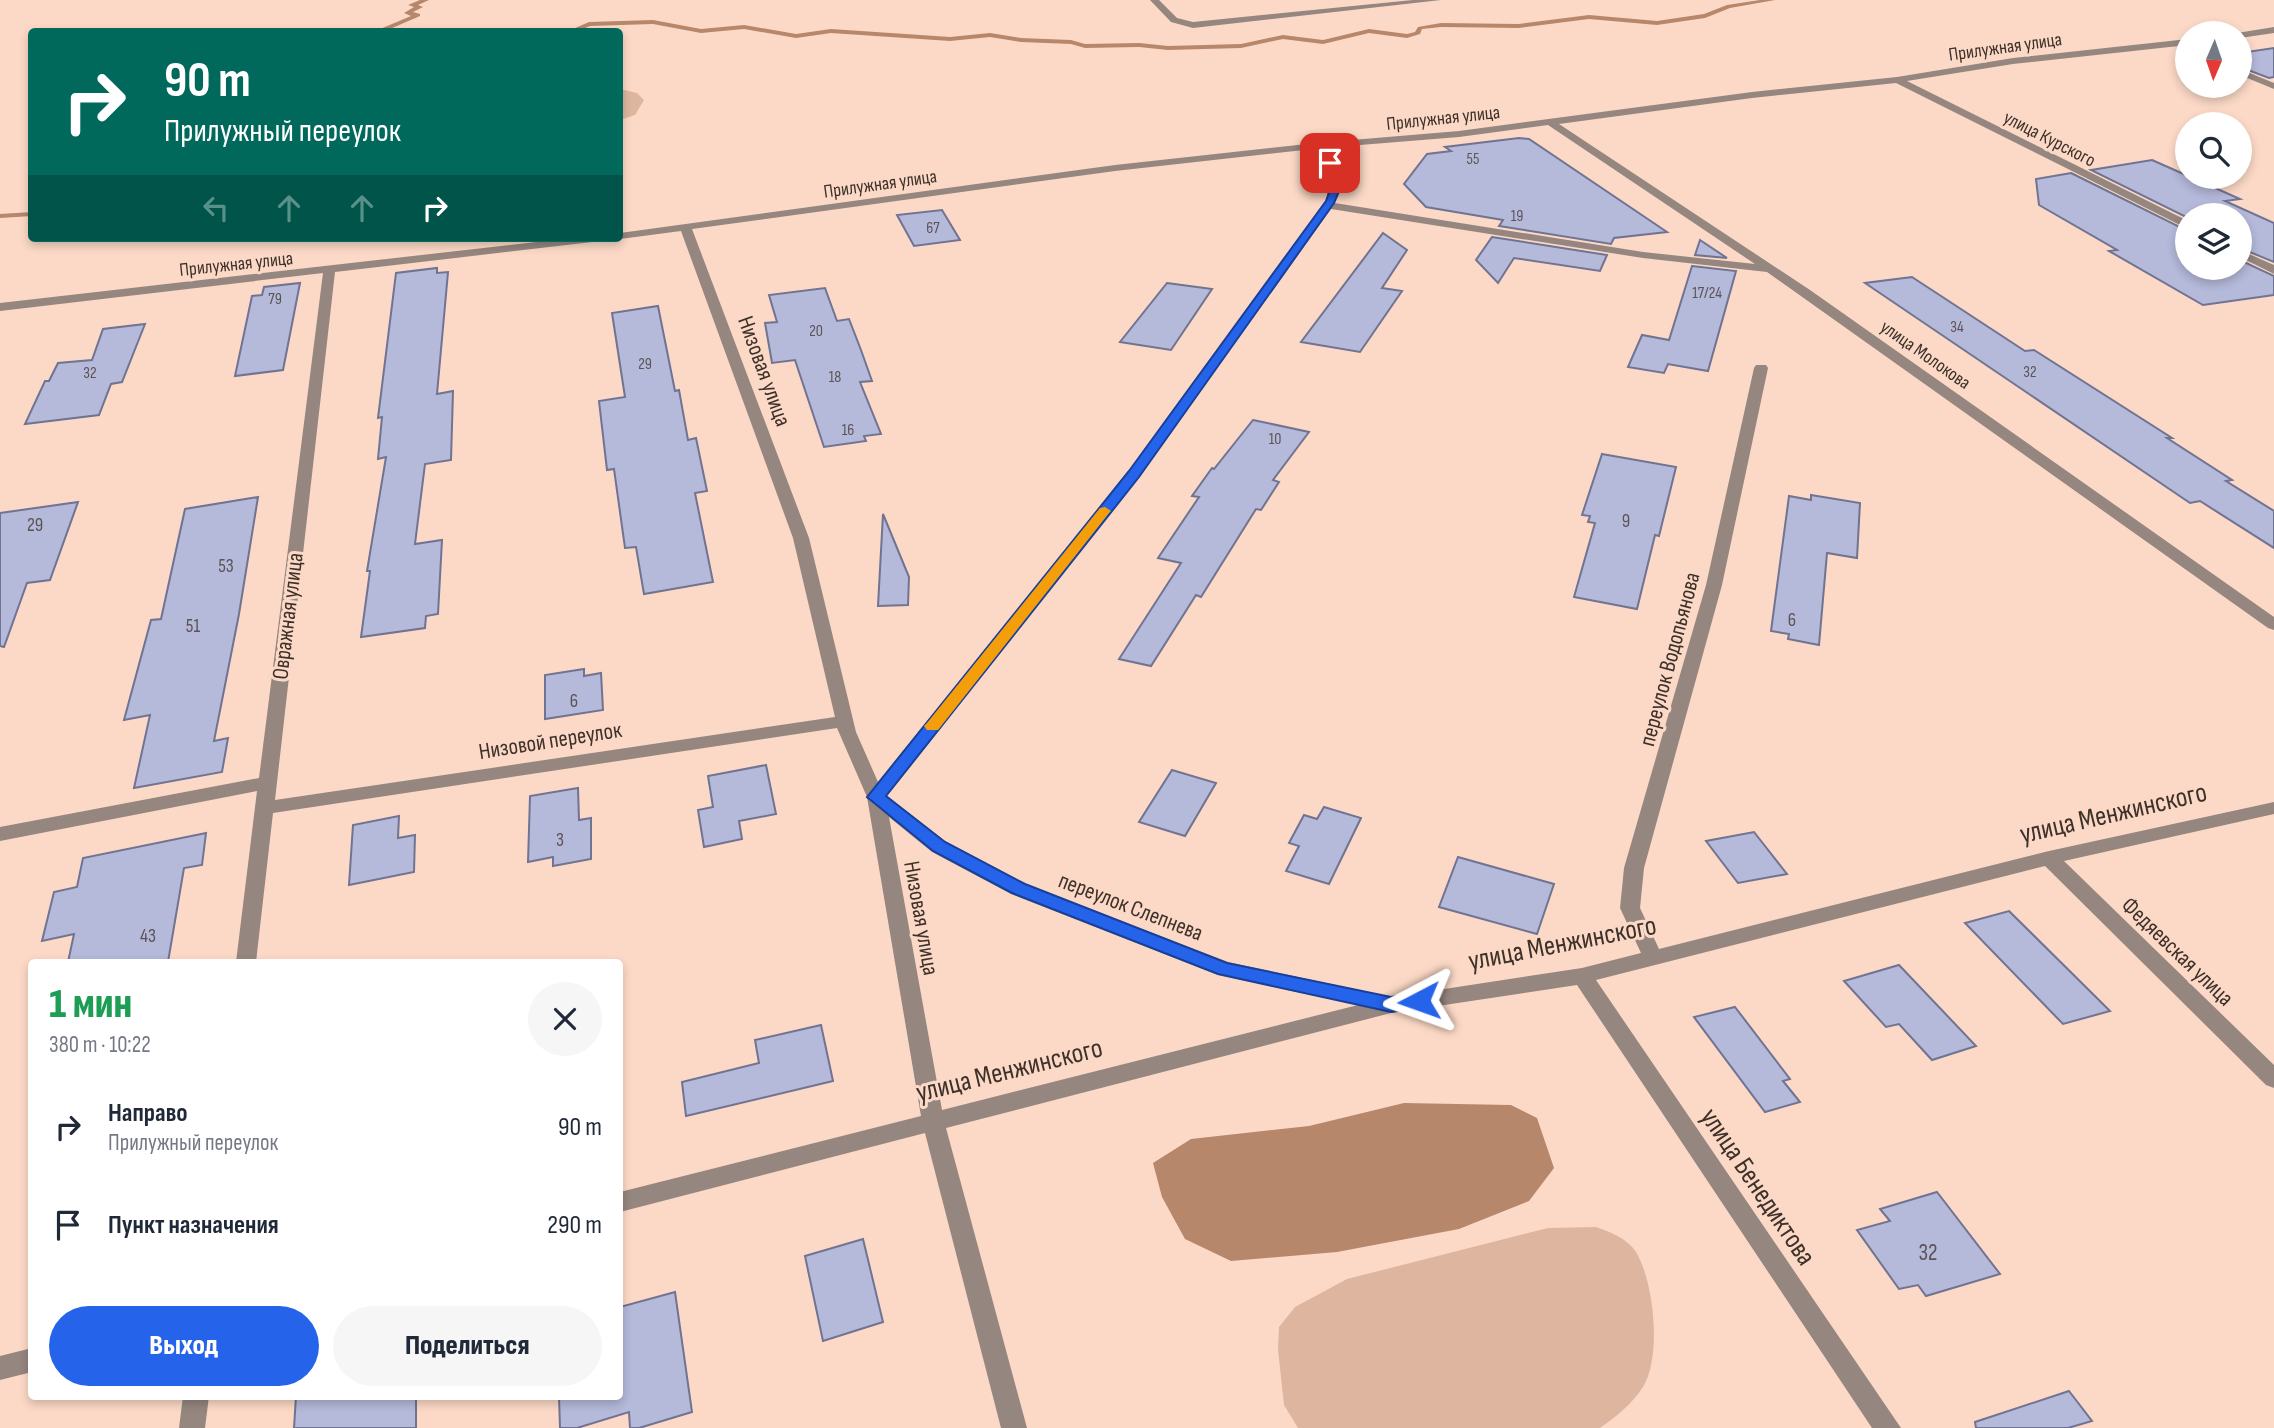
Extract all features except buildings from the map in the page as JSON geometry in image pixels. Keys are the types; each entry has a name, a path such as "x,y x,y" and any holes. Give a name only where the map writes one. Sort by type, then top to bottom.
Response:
{"street":[{"path":"1154,0 1174,20 1192,25 1393,2 1437,0"},
{"path":"2252,33 2274,30"},
{"name":"Прилужная улица","path":"623,236 1026,180 1316,146 1459,134 1752,95 1897,80 2014,61 2175,44"},
{"path":"2170,45 2175,47"},
{"path":"2252,77 2274,86"},
{"name":"улица Курского","path":"1897,80 2175,219"},
{"name":"улица Молокова","path":"1550,122 1769,269 2274,625"},
{"path":"876,797 1134,474 1328,205 1336,187 1330,163 1316,146"},
{"path":"1328,205 1643,255 1769,269"},
{"name":"Низовая улица","path":"686,228 801,537 844,721 876,797 933,1121 1013,1428"},
{"name":"Прилужная улица","path":"0,307 567,242"},
{"path":"2252,259 2274,270"},
{"name":"Овражная улица","path":"246,959 329,270"},
{"name":"переулок Водопьянова","path":"1653,958 1630,908 1634,868 1714,585 1761,368"},
{"name":"Низовой переулок","path":"263,808 844,721"},
{"path":"0,834 267,783"},
{"name":"переулок Слепнева","path":"876,797 939,847 1018,889 1224,969 1391,1005"},
{"name":"улица Менжинского","path":"623,1201 1391,1005 1582,976 2049,858 2274,808"},
{"name":"Федяевская улица","path":"2049,858 2274,1079"},
{"name":"улица Бенедиктова","path":"1582,976 1888,1428"},
{"path":"0,1368 28,1361"},
{"path":"192,1428 196,1400"}],"shaded area":[{"path":"623,90 637,93 644,100 635,115 623,119"},
{"path":"1404,1103 1511,1105 1537,1118 1554,1168 1529,1201 1459,1229 1337,1252 1231,1261 1185,1239 1162,1197 1153,1163 1191,1139 1309,1126"},
{"path":"1596,1227 1623,1239 1636,1252 1651,1300 1654,1339 1649,1374 1643,1387 1623,1410 1600,1428 1298,1428 1284,1405 1278,1350 1279,1327 1295,1307 1347,1279 1548,1228"}],"waterway":[{"path":"386,28 418,15 407,13 420,7 411,5 426,0"},
{"path":"579,28 589,24 653,22 701,31 744,27 796,36 831,31 950,39 990,35 1021,40 1071,42 1085,46 1139,45 1168,48 1241,46 1283,37 1323,42 1369,31 1407,36 1418,33 1420,28 1441,25 1519,26 1589,17 1657,23 1705,16 1729,6 1772,0"},
{"path":"0,216 28,214"}],"slow traffic":[{"path":"932,726 1105,511"}],"route":[{"path":"1330,163 1336,187 1331,201 1134,474 876,797 939,847 1018,889 1224,969 1391,1005 1419,1001"}]}
